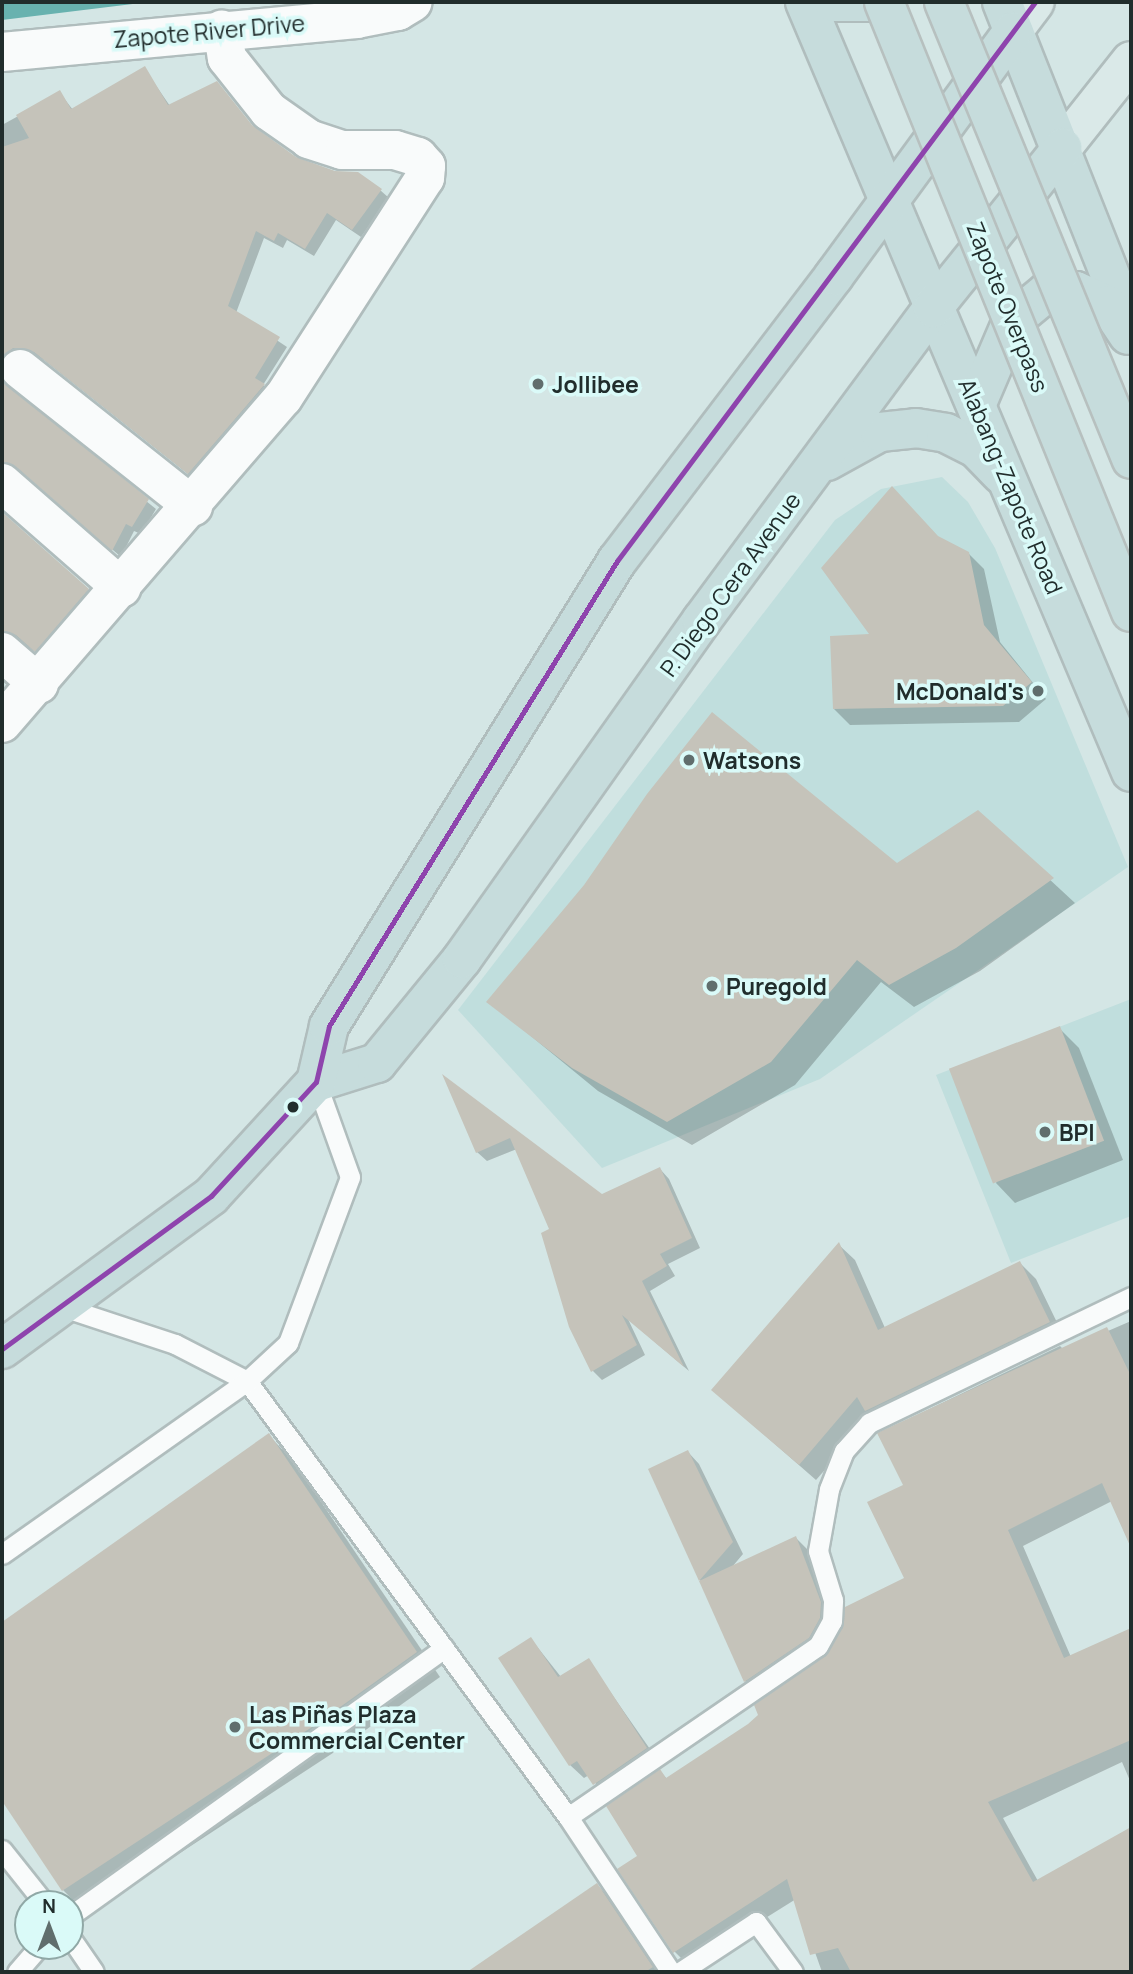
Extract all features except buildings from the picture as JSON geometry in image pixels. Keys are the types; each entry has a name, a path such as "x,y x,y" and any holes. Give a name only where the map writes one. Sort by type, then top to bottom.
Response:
{"highway":[{"name":"Alabang-Zapote Road","path":"805,2 1131,772"},
{"path":"834,2 875,2"},
{"name":"Zapote Overpass","path":"884,2 1131,612"},
{"path":"944,2 1131,459"},
{"path":"2,1349 63,1307 211,1196 316,1082 329,1027 617,561 887,201 1017,11"},
{"path":"1017,11 1062,148 1124,284 1131,327"},
{"name":"P. Diego Cera Avenue","path":"316,1082 377,1063 462,959 816,467 933,309 1062,148"},
{"path":"977,403 1012,321 1048,292 1076,291 1108,305 1131,340"},
{"path":"816,467 880,432 916,428 946,433 977,449 1012,486"}],"main road":[{"name":"P. Diego Cera Avenue","path":"1062,148 1127,74"}],"street":[{"name":"Zapote River Drive","path":"2,52 222,29 356,19 398,11 413,2"},
{"path":"2,723 39,684 283,398 421,190 427,172 423,161 408,153 342,150 309,139 253,95 227,58 222,29"},
{"path":"20,369 192,506"},
{"path":"2,483 122,588"},
{"path":"2,652 39,684"}],"lane":[{"path":"2,1554 247,1381 288,1343 350,1177 316,1082"},
{"path":"568,1817 818,1646 832,1621 832,1600 818,1551 829,1489 844,1451 869,1423 1131,1297"},
{"path":"63,1307 175,1344 247,1381 568,1817 671,1972"},
{"path":"84,1906 443,1648"},
{"path":"2,1850 34,1890"},
{"path":"680,1972 756,1922 793,1972"},
{"path":"84,1957 94,1972"}],"shaded area":[{"path":"942,477 968,502 995,548 1128,867 820,1079 602,1168 458,1010 835,520 881,489"},
{"name":"BPI","path":"1131,999 1131,1216 1011,1263 936,1075"}],"water":[{"path":"2,2 149,2 2,20"}],"transit line":[{"path":"2,1349 211,1196 316,1082 329,1026 617,561 1035,2"}],"place":[{"name":"Jollibee","path":"538,384"},
{"name":"McDonald's","path":"1038,691"},
{"name":"Watsons","path":"689,760"},
{"name":"Puregold","path":"712,986"},
{"name":"BPI","path":"1045,1132"},
{"name":"Las Piñas Plaza Commercial Center","path":"235,1727"}]}
